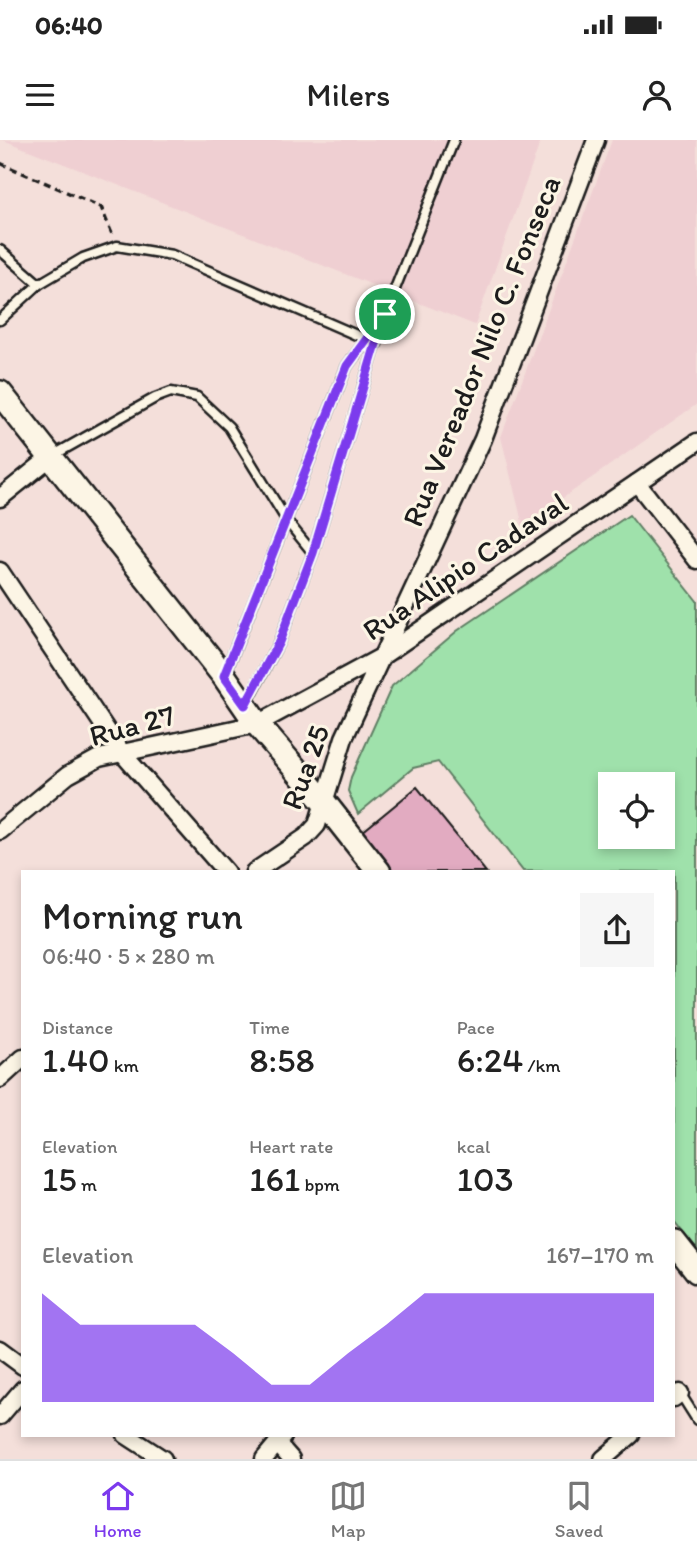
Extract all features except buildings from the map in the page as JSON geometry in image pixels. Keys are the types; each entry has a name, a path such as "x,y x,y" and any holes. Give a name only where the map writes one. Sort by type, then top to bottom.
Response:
{"main road":[{"path":"0,393 224,676 251,715 377,870"},
{"path":"675,1243 697,1271"}],"street":[{"name":"Rua Vereador Nilo C. Fonseca","path":"381,657 483,439 596,140"},
{"name":"Rua Alipio Cadaval","path":"251,715 381,657 697,442"},
{"path":"0,498 52,456"},
{"path":"637,483 697,559"},
{"path":"0,571 122,753 224,870"},
{"name":"Rua 25","path":"257,870 306,837 317,825 344,738 381,657"},
{"name":"Rua 27","path":"0,831 68,775 99,758 251,715"},
{"path":"0,1079 21,1060"},
{"path":"0,1349 21,1365"},
{"path":"0,1416 21,1390"},
{"path":"129,1437 163,1459"},
{"path":"603,1459 629,1437"},
{"path":"264,1459 280,1439 291,1459"}],"lane":[{"path":"251,715 313,553 385,314 454,140"},
{"path":"0,320 39,284 83,258 117,246 172,255 377,344"},
{"path":"0,250 39,284"},
{"path":"224,676 347,366 385,314"},
{"path":"52,456 155,398 171,392 197,397 229,427 287,521 313,553"},
{"path":"676,1393 697,1420"}],"path":[{"path":"0,163 101,206 117,246"}],"shaded area":[{"path":"3,140 541,140 475,325"},
{"path":"612,140 697,140 697,404 523,526 501,437"}],"green space":[{"path":"629,515 697,601 697,1250 675,1222 675,870 522,870 438,762 413,768 358,814 348,791 351,777 392,686 457,631"}],"route":[{"path":"385,314 313,553 279,642 245,705 224,676 347,366 385,314"}]}
